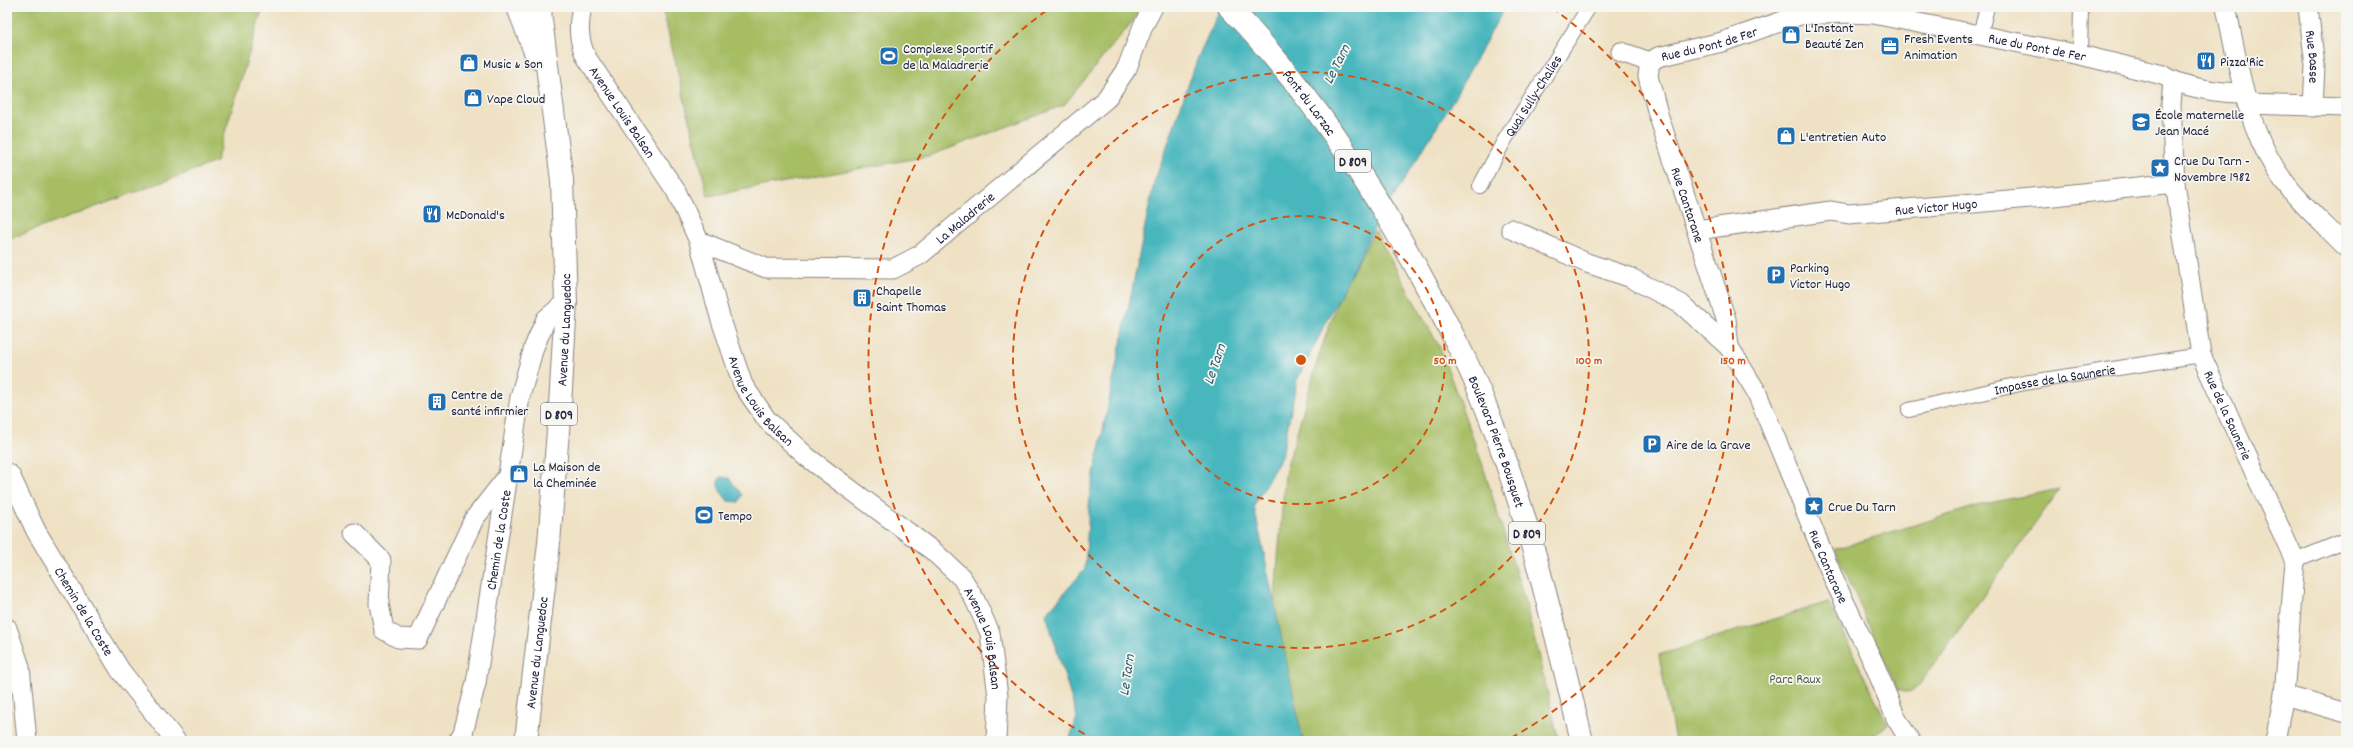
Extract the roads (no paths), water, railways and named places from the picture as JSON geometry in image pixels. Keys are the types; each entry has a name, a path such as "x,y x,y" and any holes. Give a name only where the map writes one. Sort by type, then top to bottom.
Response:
{"main road":[{"name":"Avenue du Languedoc","path":"518,7 548,86"},
{"name":"Avenue du Languedoc","path":"526,741 549,543 560,406 566,302 562,180 548,86 540,12 542,7"},
{"name":"Pont du Larzac","path":"1230,7 1255,33 1303,92 1347,152 1392,224 1451,331"},
{"name":"Boulevard Pierre Bousquet","path":"1451,331 1487,410 1506,466 1555,631 1582,741"}],"street":[{"name":"Avenue Louis Balsan","path":"582,7 578,28 580,44 586,57 676,191 699,241 720,317 743,384 767,420 807,457 933,551 962,578 976,600 990,633 998,696 996,741"},
{"name":"La Maladrerie","path":"699,241 766,268 893,269 901,265 920,255 1106,99 1127,68 1143,26 1153,7"},
{"name":"Quai Sully-Chalies","path":"1480,186 1504,141 1589,7"},
{"path":"1980,35 1987,7"},
{"path":"2080,55 2081,7"},
{"path":"2226,7 2246,98 2254,127 2277,171 2346,247"},
{"name":"Rue Basse","path":"2308,7 2315,66 2313,107"},
{"name":"Rue du Pont de Fer","path":"1621,52 1650,62 1658,57 1722,42 1800,15 1872,11 2080,55 2163,75 2173,82 2225,92 2246,98 2313,107 2346,107"},
{"name":"Rue Cantarane","path":"1650,62 1648,76 1658,114 1726,319 1729,347"},
{"name":"Rue de la Saunerie","path":"2173,82 2171,104 2175,182 2201,355 2295,561 2284,695 2275,741"},
{"name":"Rue Victor Hugo","path":"1697,230 1831,211 1849,214 2054,196 2175,182"},
{"name":"Rue Cantarane","path":"1511,229 1587,263 1629,277 1681,304 1729,347 1756,391 1834,580 1875,666 1896,718 1910,741"},
{"name":"Chemin de la Coste","path":"458,741 463,733 476,683 520,397 534,348 546,319 566,302"},
{"name":"Impasse de la Saunerie","path":"1909,410 2024,383 2201,355"},
{"name":"Chemin de la Coste","path":"7,473 10,474 36,531 120,670 176,741"},
{"path":"354,533 381,560 379,604 384,630 398,638 418,639 474,519 508,476"},
{"path":"2295,561 2346,540"},
{"path":"7,628 20,667 27,741"},
{"path":"2284,695 2346,713"}],"water":[{"name":"Le Tarn","path":"1221,7 1505,7 1452,102 1371,234 1297,380 1282,455 1254,506 1303,741 1069,741 1077,717 1046,614 1085,569 1090,493 1154,183 1198,57"},
{"path":"721,477 729,478 742,495 739,502 728,501 721,493 718,484"}],"place":[{"name":"L'Instant Beauté Zen","path":"1791,35"},
{"name":"Fresh Events Animation","path":"1890,46"},
{"name":"Complexe Sportif de la Maladrerie","path":"889,56"},
{"name":"Pizza'Ric","path":"2206,61"},
{"name":"Music & Son","path":"469,63"},
{"name":"Vape Cloud","path":"473,98"},
{"name":"École maternelle Jean Macé","path":"2141,122"},
{"name":"L'entretien Auto","path":"1786,136"},
{"name":"Crue Du Tarn - Novembre 1982","path":"2160,168"},
{"name":"McDonald's","path":"432,214"},
{"name":"Parking Victor Hugo","path":"1776,275"},
{"name":"Chapelle Saint Thomas","path":"862,298"},
{"name":"Centre de santé infirmier","path":"437,402"},
{"name":"Aire de la Grave","path":"1652,444"},
{"name":"La Maison de la Cheminée","path":"519,474"},
{"name":"Crue Du Tarn","path":"1814,506"},
{"name":"Tempo","path":"704,515"}],"park label":[{"name":"Parc Raux","path":"1795,678"}]}
